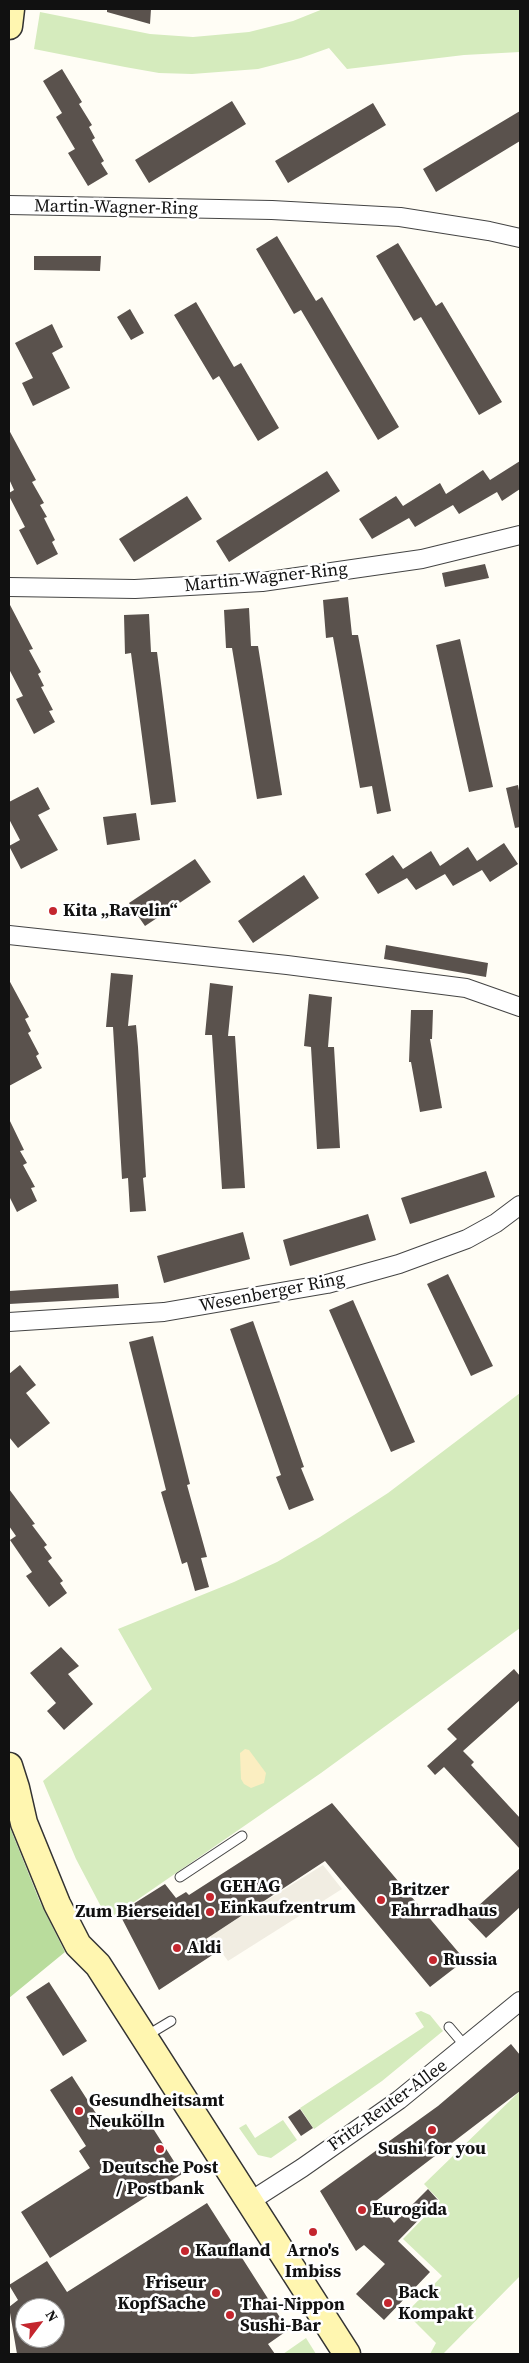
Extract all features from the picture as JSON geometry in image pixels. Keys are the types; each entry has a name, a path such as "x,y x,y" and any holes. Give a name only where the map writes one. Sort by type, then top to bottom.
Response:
{"street":[{"path":"9,26 11,9"},
{"name":"Martin-Wagner-Ring","path":"9,205 272,210 391,217 489,231 520,238"},
{"name":"Martin-Wagner-Ring","path":"9,587 135,589 262,582 422,559 520,535"},
{"path":"9,935 288,965 466,988 520,1007"},
{"name":"Wesenberger Ring","path":"9,1322 164,1312 327,1284 398,1264 452,1245 496,1223 520,1205"},
{"path":"11,1782 24,1823 57,1904 78,1945 98,1965 347,2354"},
{"name":"Fritz-Reuter-Allee","path":"249,2202 361,2127 466,2047 520,2001"}],"lane":[{"path":"180,1878 242,1836"},
{"path":"143,2038 171,2021"},
{"path":"448,2027 466,2047"}],"green space":[{"path":"323,9 520,9 520,52 464,55 347,69 329,48 301,58 258,69 192,74 159,73 34,49 40,12 150,34 193,37 249,32 293,21"},
{"path":"520,1393 520,1628 321,1773 108,1920 76,1859 43,1781 152,1689 118,1629 234,1582 277,1562 320,1537 388,1493"},
{"path":"9,1825 40,1902 65,1952 9,1998"},
{"path":"421,2011 430,2015 443,2031 382,2081 314,2129 300,2108 424,2027 415,2013"},
{"path":"520,2091 520,2276 443,2354 430,2354 436,2343 406,2313 442,2276 403,2239 440,2201 424,2184"},
{"path":"283,2120 297,2140 271,2158 258,2155 239,2128 246,2124 255,2138"},
{"path":"306,2338 316,2354 283,2354"}],"sand":[{"path":"245,1749 249,1750 266,1773 264,1783 251,1788 244,1784 241,1779 240,1753"}],"shaded area":[{"path":"323,1865 342,1889 228,1961 210,1936"}],"building":[{"path":"107,9 151,9 150,24 107,12"},
{"path":"62,69 82,102 79,104 92,125 89,127 95,138 92,140 104,161 101,163 108,174 88,186 68,153 75,149 56,117 62,113 43,81"},
{"path":"232,101 246,124 149,183 135,160"},
{"path":"373,103 386,125 288,183 275,161"},
{"path":"520,111 520,141 436,192 423,169"},
{"path":"277,236 316,301 322,297 399,427 378,440 301,310 294,314 256,249"},
{"path":"398,243 436,306 442,302 502,402 479,415 421,317 414,321 376,256"},
{"path":"34,256 101,256 100,271 34,270"},
{"path":"196,302 234,367 241,363 279,428 258,441 219,376 213,380 174,315"},
{"path":"130,309 144,333 131,340 117,317"},
{"path":"52,324 63,347 52,353 70,388 33,406 22,383 33,378 15,343"},
{"path":"9,430 36,480 32,482 44,503 40,505 47,517 44,518 55,540 52,542 58,554 37,565 19,530 25,527 9,496 9,493 14,490 9,479"},
{"path":"520,461 520,489 502,501 497,492 459,514 453,505 415,527 409,518 372,539 359,519 396,496 403,506 440,483 446,494 483,470 490,480"},
{"path":"327,471 340,491 229,562 216,541"},
{"path":"187,496 202,519 134,562 119,539"},
{"path":"485,564 489,578 445,587 442,573"},
{"path":"348,597 352,635 358,635 391,811 377,814 372,786 360,788 333,637 326,638 323,600"},
{"path":"9,603 33,649 29,650 41,672 38,674 44,686 41,687 53,710 49,711 55,722 34,734 16,699 23,696 9,669"},
{"path":"249,608 251,646 258,646 282,795 257,799 232,648 226,648 224,610"},
{"path":"149,614 151,652 157,652 176,802 151,805 131,653 125,654 124,615"},
{"path":"460,639 493,787 469,792 436,645"},
{"path":"518,785 520,827 515,828 506,788"},
{"path":"38,787 50,809 38,815 58,850 21,869 9,846 20,840 9,819 9,802"},
{"path":"136,813 140,840 107,845 103,817"},
{"path":"504,843 518,864 490,882 482,870 453,886 445,874 416,890 407,878 378,894 365,874 393,855 403,869 431,851 440,866 468,847 477,861"},
{"path":"195,859 211,882 145,926 129,903"},
{"path":"304,875 319,898 253,943 238,921"},
{"path":"386,945 488,963 486,977 384,959"},
{"path":"111,973 133,975 128,1026 136,1025 146,1177 143,1178 146,1211 130,1212 128,1178 122,1179 113,1027 106,1027"},
{"path":"9,980 29,1017 25,1019 31,1031 28,1033 39,1054 36,1056 42,1068 9,1086"},
{"path":"210,983 233,986 228,1036 235,1036 245,1188 222,1189 212,1035 205,1035"},
{"path":"309,994 332,997 328,1047 334,1047 340,1148 317,1149 311,1047 304,1046"},
{"path":"411,1010 433,1010 432,1039 430,1039 442,1108 420,1112 411,1062 409,1062"},
{"path":"9,1119 24,1150 20,1151 27,1163 23,1165 35,1187 31,1188 37,1201 17,1212 9,1196"},
{"path":"486,1171 495,1197 410,1224 401,1198"},
{"path":"368,1214 376,1240 290,1266 283,1240"},
{"path":"243,1232 250,1259 164,1283 157,1256"},
{"path":"448,1274 493,1366 471,1376 427,1284"},
{"path":"118,1284 119,1298 9,1304 9,1291"},
{"path":"353,1300 415,1442 391,1452 329,1310"},
{"path":"253,1321 304,1467 301,1468 314,1500 289,1510 276,1477 281,1475 230,1329"},
{"path":"153,1336 190,1484 187,1485 207,1557 201,1558 209,1587 195,1591 187,1562 182,1564 161,1492 166,1490 129,1342"},
{"path":"20,1365 36,1385 26,1393 50,1423 18,1448 9,1437 9,1374"},
{"path":"9,1489 35,1524 32,1525 47,1545 44,1547 52,1558 48,1561 63,1581 60,1583 67,1593 49,1607 26,1576 32,1572 10,1540 16,1536 9,1526"},
{"path":"61,1647 79,1666 68,1674 93,1704 64,1730 47,1711 56,1703 30,1673"},
{"path":"514,1669 520,1676 520,1700 463,1751 474,1762 471,1765 520,1818 520,1849 444,1767 435,1775 427,1766 457,1739 447,1729"},
{"name":"GEHAG Einkaufzentrum","path":"332,1803 465,1960 430,1987 325,1861 206,1939 217,1952 159,1990 119,1913 165,1884 176,1898 186,1892 189,1895"},
{"path":"520,1868 520,1907 486,1938 466,1917"},
{"path":"49,1982 87,2041 63,2056 26,1997"},
{"path":"511,2044 520,2055 520,2091 376,2201 394,2223 428,2189 438,2200 398,2241 430,2272 384,2320 356,2294 385,2264 364,2245 356,2251 320,2191 438,2106"},
{"path":"72,2076 108,2132 142,2111 182,2174 50,2258 21,2212 90,2168 79,2151 86,2146 50,2090"},
{"path":"300,2109 313,2128 301,2136 288,2117"},
{"name":"Kaufland","path":"207,2203 288,2330 268,2344 275,2354 17,2354 16,2348 65,2348 65,2298 17,2298 9,2285 47,2261 67,2292"},
{"name":"Kaufland","path":"15,2302 15,2342 9,2307"}],"place":[{"name":"Kita „Ravelin“","path":"53,911"},
{"name":"GEHAG Einkaufzentrum","path":"210,1897"},
{"name":"Britzer Fahrradhaus","path":"381,1900"},
{"name":"Zum Bierseidel","path":"210,1912"},
{"name":"Aldi","path":"177,1948"},
{"name":"Russia","path":"433,1960"},
{"name":"Gesundheitsamt Neukölln","path":"79,2111"},
{"name":"Sushi for you","path":"432,2130"},
{"name":"Deutsche Post / Postbank","path":"160,2149"},
{"name":"Eurogida","path":"362,2210"},
{"name":"Arno's Imbiss","path":"313,2232"},
{"name":"Kaufland","path":"185,2251"},
{"name":"Friseur KopfSache","path":"216,2293"},
{"name":"Back Kompakt","path":"388,2303"},
{"name":"Thai-Nippon Sushi-Bar","path":"230,2315"}]}
